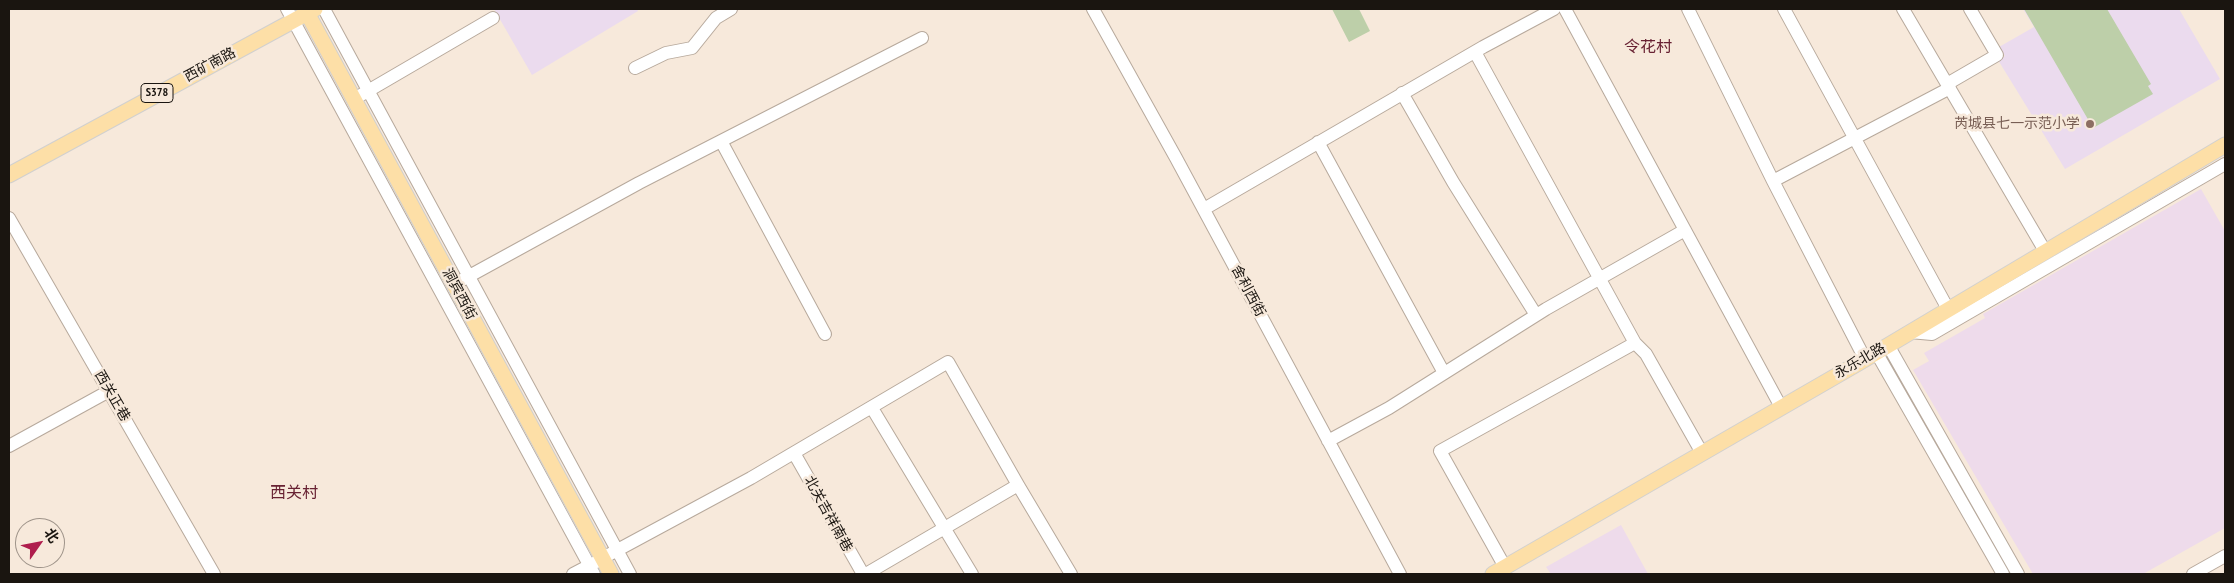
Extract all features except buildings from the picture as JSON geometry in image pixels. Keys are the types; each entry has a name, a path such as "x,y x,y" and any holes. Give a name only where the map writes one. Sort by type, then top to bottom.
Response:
{"main road":[{"name":"洞宾西街","path":"301,12 354,99 454,284 595,566 611,574"},
{"name":"西矿南路","path":"9,175 301,12"},
{"name":"永乐北路","path":"1499,571 1876,352 2225,145"}],"street":[{"path":"324,9 630,574"},
{"path":"635,68 666,53 692,48 716,18 732,9"},
{"name":"舍利西街","path":"1093,9 1204,210 1400,574"},
{"path":"1204,210 1318,142 1554,9"},
{"path":"1565,9 1781,407"},
{"path":"1688,9 1773,181 1876,352 2003,574"},
{"path":"1784,9 1948,309"},
{"path":"1903,9 2045,251"},
{"path":"1773,181 1949,86 1997,55 1970,9"},
{"path":"301,12 595,566"},
{"path":"354,99 493,18"},
{"path":"454,284 639,183 922,38"},
{"path":"1475,52 1635,343 1646,354 1702,453"},
{"path":"1402,94 1453,182 1536,315"},
{"path":"721,140 825,334"},
{"path":"1318,142 1444,373"},
{"path":"1910,332 1932,334 2225,164"},
{"name":"西关正巷","path":"9,218 214,574"},
{"path":"1328,441 1389,408 1536,315 1685,230"},
{"path":"1499,571 1440,451 1635,343"},
{"path":"1876,352 2018,574"},
{"path":"573,574 595,566 617,550 794,453 948,362 1071,574"},
{"path":"9,446 109,391"},
{"path":"872,408 972,574"},
{"name":"北关吉祥南巷","path":"794,453 864,574"},
{"path":"864,574 1018,485"},
{"path":"2193,574 2225,556"}],"shaded area":[{"path":"494,9 637,9 638,11 532,75"},
{"name":"芮城县七一示范小学","path":"2023,9 2179,9 2220,79 2065,169 1998,60 2005,56 1999,47 2034,27"},
{"path":"2201,189 2225,231 2225,528 2143,574 2033,574 1913,370 1929,361 1924,353 1985,318 1983,314"},
{"path":"1621,525 1648,574 1551,574 1546,567"}],"green space":[{"path":"1332,9 1359,9 1370,31 1349,42"},
{"path":"2024,9 2107,9 2151,84 2148,86 2153,94 2093,128"}],"place":[{"name":"芮城县七一示范小学","path":"2090,124"}],"district":[{"name":"令花村","path":"1648,47"},
{"name":"西关村","path":"294,493"}]}
